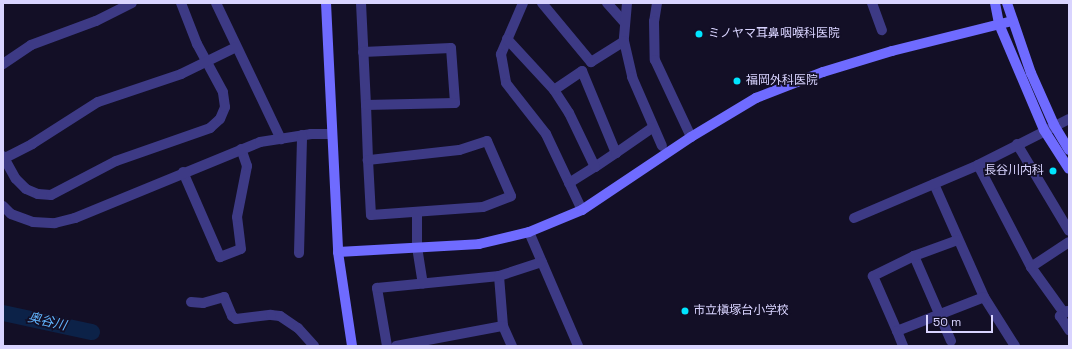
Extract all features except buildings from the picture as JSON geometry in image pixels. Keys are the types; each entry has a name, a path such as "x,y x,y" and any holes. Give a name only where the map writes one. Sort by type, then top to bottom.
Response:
{"street":[{"path":"3,64 31,44 76,29 132,3"},
{"path":"181,3 207,62 223,92 224,106 220,119 210,128 116,161 51,194 38,194 26,189 16,178 3,157 32,144 98,102 162,82 207,62 236,47"},
{"path":"216,3 236,47 254,78 281,139"},
{"path":"326,3 338,252 352,346"},
{"path":"361,3 368,160 371,215 483,207 511,196 487,141 460,150 368,160"},
{"path":"523,3 501,54 506,83 546,134 582,210"},
{"path":"542,3 591,62"},
{"path":"608,3 624,22"},
{"path":"627,3 624,22 624,41 632,77 652,128 662,146"},
{"path":"657,3 654,20 655,60 691,136"},
{"path":"872,3 882,30"},
{"path":"995,3 999,24 1044,130 1069,169"},
{"path":"1007,3 1012,21 1054,125 1069,150"},
{"path":"338,252 417,246 479,244 529,232 582,210 691,136 756,98 823,72 892,50 1012,21"},
{"path":"507,39 554,90 569,113 595,167"},
{"path":"554,90 582,71 591,62 624,41"},
{"path":"363,52 451,48 455,103 366,105"},
{"path":"582,71 616,153"},
{"path":"854,218 978,165 1044,130 1069,119"},
{"path":"569,183 652,128"},
{"path":"3,206 11,214 32,222 55,223 75,218 241,149 302,135 332,134"},
{"path":"299,253 302,135"},
{"path":"1017,144 1069,231"},
{"path":"183,172 220,258 241,249 238,217 247,166 241,149"},
{"path":"978,165 1032,267 1067,311 1060,316 1069,330"},
{"path":"934,184 984,297 1015,346"},
{"path":"416,212 417,246 423,284"},
{"path":"529,232 578,346"},
{"path":"903,346 873,276 914,256 958,240"},
{"path":"1032,267 1069,242"},
{"path":"914,256 951,341"},
{"path":"387,346 377,288 499,276 542,262"},
{"path":"499,276 502,326 512,346"},
{"path":"191,302 203,303 224,297 232,316 236,319 272,315 280,316 298,328 314,346"},
{"path":"897,331 984,297"},
{"path":"396,346 502,326"}],"waterway":[{"name":"奥谷川","path":"3,313 92,332"}],"place":[{"name":"ミノヤマ耳鼻咽喉科医院","path":"699,34"},
{"name":"福岡外科医院","path":"737,81"},
{"name":"長谷川内科","path":"1053,171"},
{"name":"市立槇塚台小学校","path":"685,311"}]}
